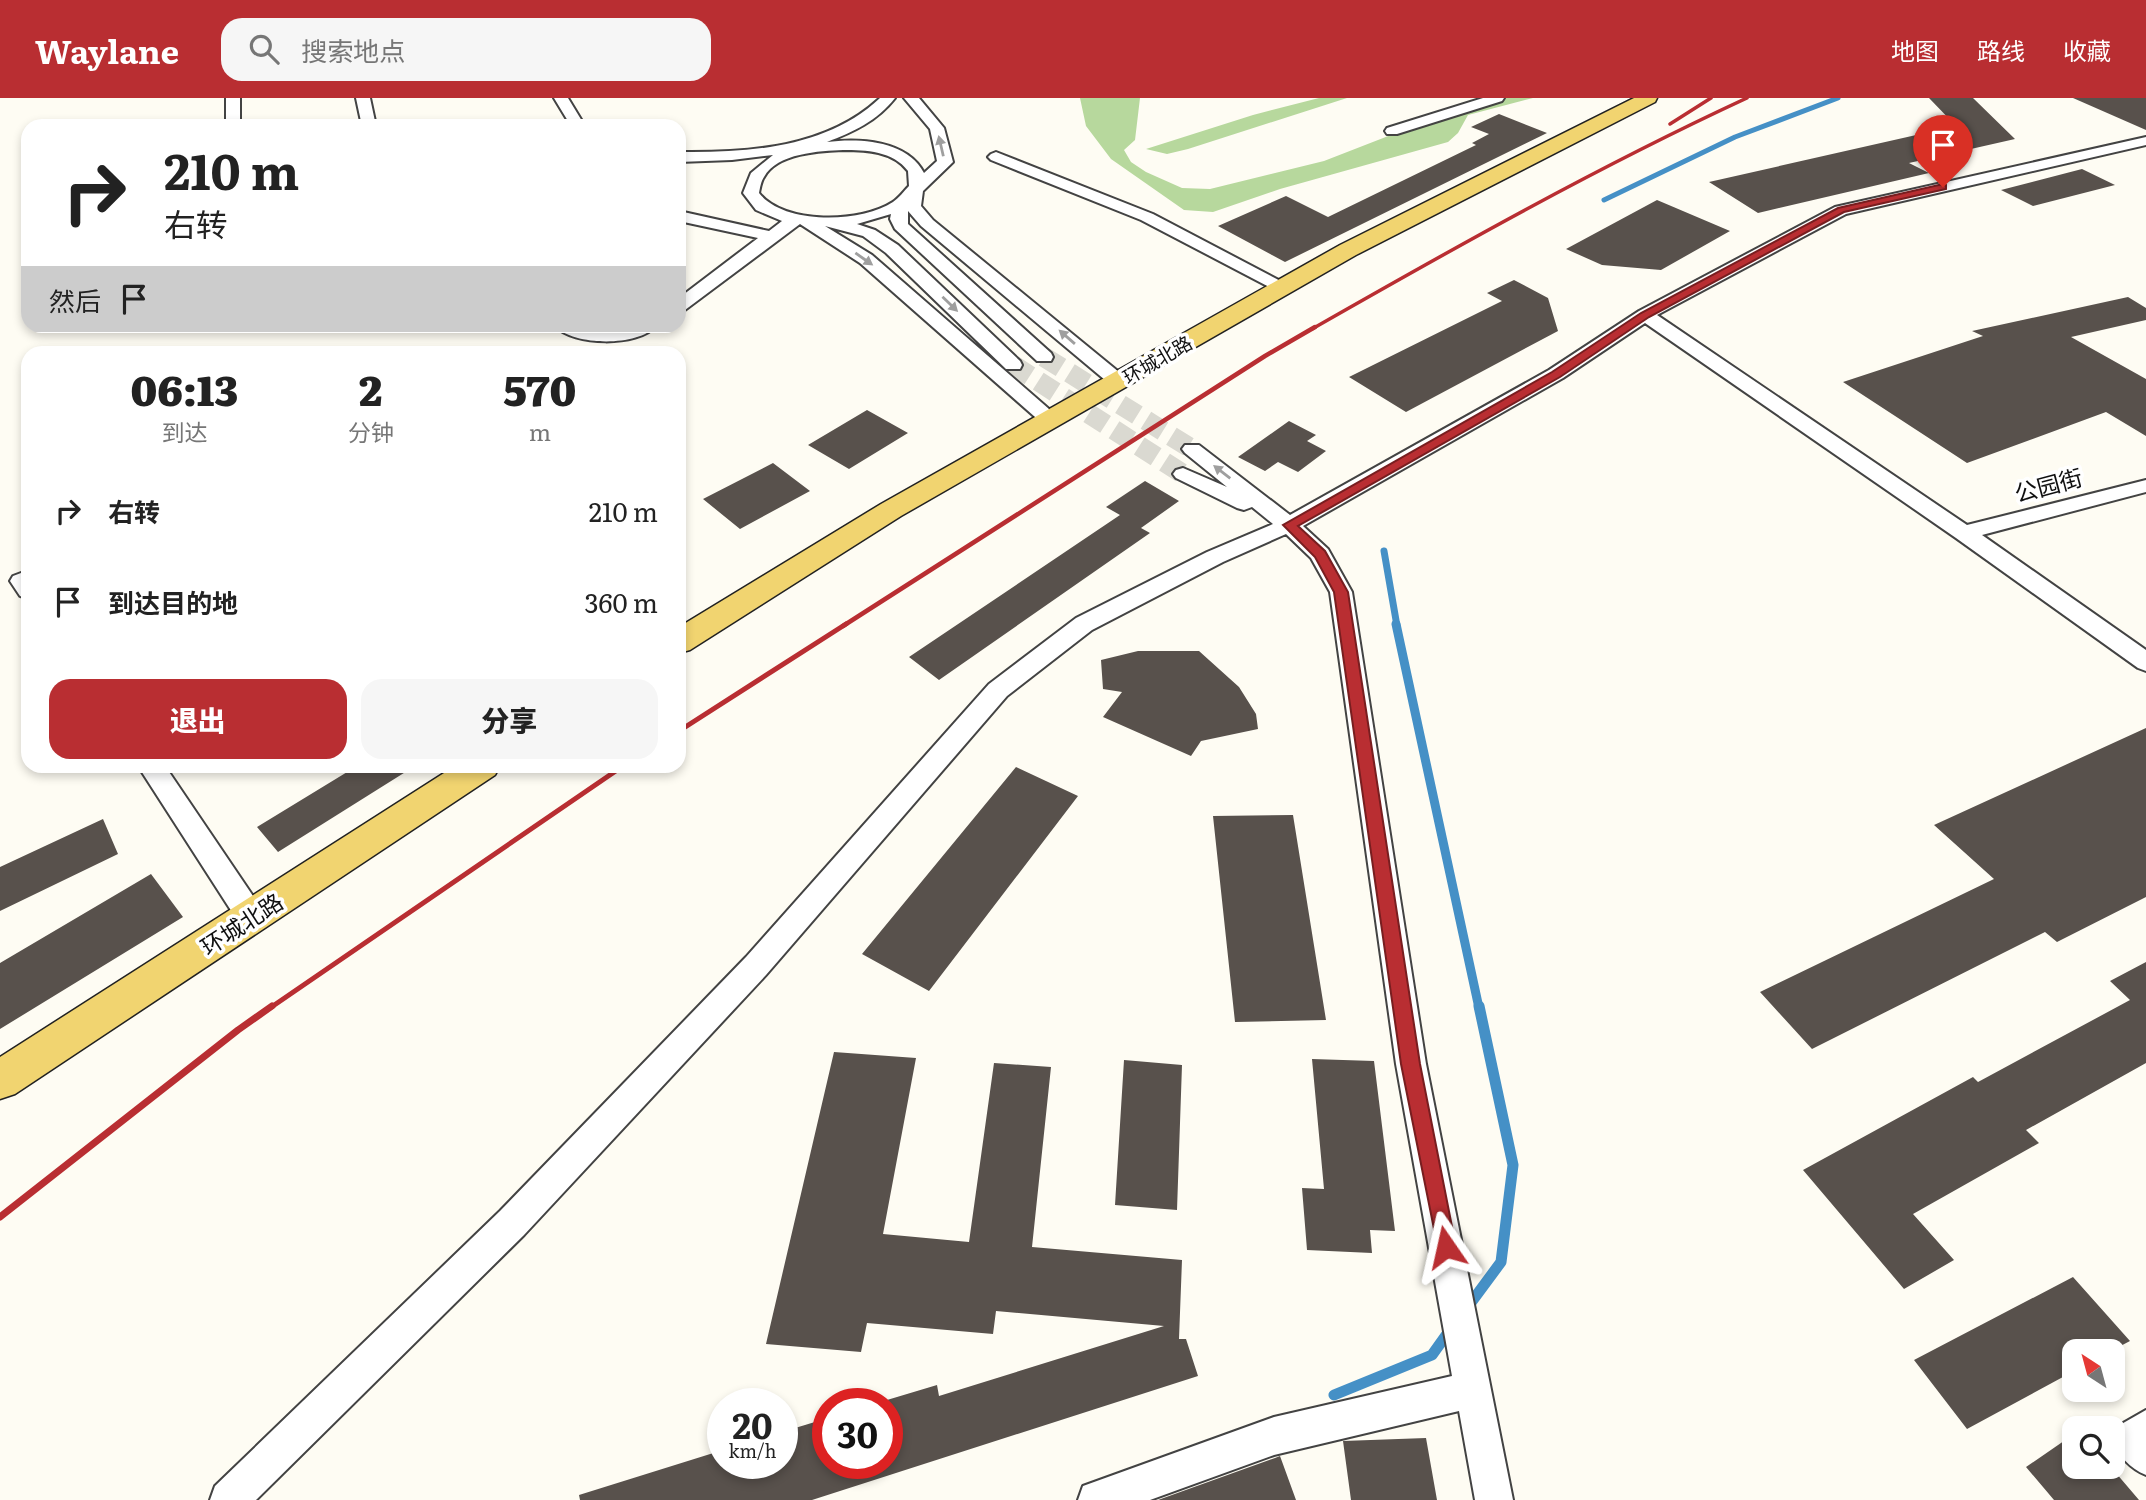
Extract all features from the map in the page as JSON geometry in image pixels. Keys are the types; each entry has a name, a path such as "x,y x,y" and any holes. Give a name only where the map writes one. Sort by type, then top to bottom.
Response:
{"main road":[{"name":"环城北路","path":"686,638 891,510 1283,287 1360,244 1648,98"},
{"name":"环城北路","path":"0,1080 472,773"}],"street":[{"path":"233,98 233,119"},
{"path":"363,98 368,119"},
{"path":"561,98 574,119"},
{"path":"686,157 731,156 808,142 854,125 888,98"},
{"path":"686,301 771,236 800,221 837,222 873,215 902,203 945,162 937,128 911,98"},
{"path":"1392,131 1497,98"},
{"path":"229,1500 512,1223 747,976 998,690 1084,624 1215,557 1289,525 1556,374 1645,315 1841,210 2146,141"},
{"path":"808,142 874,148 905,159 916,170 918,183 912,207 927,223 1118,381"},
{"path":"771,163 806,150 847,145"},
{"path":"790,147 752,181 752,195 770,212 800,221 866,259 1050,420"},
{"path":"996,157 1147,217 1283,287"},
{"path":"902,203 898,219 917,244 1044,357"},
{"path":"686,218 771,236"},
{"path":"837,222 869,233 892,249 1013,365"},
{"path":"1645,315 1964,533 2146,662"},
{"path":"582,333 592,337 630,333"},
{"path":"1192,449 1289,525 1320,554 1341,592 1410,1064 1494,1500"},
{"path":"1183,474 1289,525"},
{"name":"公园街","path":"1964,533 2146,486"},
{"path":"157,773 251,917"},
{"path":"1097,1500 1274,1436 1473,1389"},
{"path":"2146,1429 2131,1440 2146,1456"}],"green space":[{"path":"1080,98 1140,98 1135,140 1124,150 1131,162 1182,188 1210,189 1324,161 1396,133 1505,98 1533,98 1468,115 1458,133 1448,142 1280,189 1213,212 1184,210 1111,159 1086,126"},
{"path":"1319,98 1347,98 1188,149 1167,154 1146,149 1253,115"}],"building":[{"path":"1929,98 1973,98 2015,139 1909,163 1929,173 1758,213 1709,182 1956,126"},
{"path":"2073,98 2146,98 2146,130"},
{"path":"1499,114 1547,133 1285,262 1218,226 1286,196 1328,217 1476,145 1472,143 1489,134 1471,127"},
{"path":"2082,169 2115,185 2033,206 2001,190"},
{"path":"1657,200 1730,231 1661,270 1602,265 1566,249"},
{"path":"1514,280 1548,298 1558,331 1406,412 1349,377 1502,301 1487,293"},
{"path":"2128,297 2146,308 2146,320 2071,337 2146,379 2146,436 2106,412 1967,463 1843,382 1983,336 1972,331"},
{"path":"867,410 908,433 849,469 808,445"},
{"path":"1289,421 1316,435 1307,441 1326,451 1298,472 1278,462 1265,471 1238,457"},
{"path":"773,463 810,491 740,529 703,499"},
{"path":"1145,481 1179,501 1141,528 1150,533 939,680 909,657 1120,515 1106,507"},
{"path":"1138,651 1199,651 1239,687 1256,714 1258,729 1201,741 1191,756 1103,717 1122,692 1103,689 1101,660"},
{"path":"2146,728 2146,897 2057,942 2045,932 1812,1049 1760,992 1994,879 1934,825"},
{"path":"1016,767 1078,796 929,991 862,954"},
{"path":"346,773 404,773 278,852 257,827"},
{"path":"1293,815 1326,1020 1235,1022 1213,816"},
{"path":"103,819 118,854 0,911 0,867"},
{"path":"151,874 183,917 0,1029 0,963"},
{"path":"2146,962 2146,1063 2026,1130 2039,1143 1913,1214 1954,1260 1904,1289 1803,1170 1973,1077 1978,1082 2130,1000 2110,981"},
{"path":"834,1052 916,1058 883,1234 969,1242 994,1063 1051,1067 1032,1247 1182,1260 1179,1339 1186,1339 1198,1376 903,1471 903,1395 937,1385 939,1396 1164,1326 996,1311 993,1334 867,1323 861,1352 766,1344"},
{"path":"1312,1059 1374,1061 1395,1231 1370,1230 1372,1253 1307,1250 1302,1188 1324,1189"},
{"path":"1124,1060 1182,1065 1177,1210 1115,1205"},
{"path":"2073,1277 2130,1341 2125,1344 2125,1339 2062,1339 2062,1378 1967,1429 1914,1360"},
{"path":"812,1423 812,1479 877,1479 812,1500 580,1500 579,1495 707,1455 707,1479 798,1479 798,1427"},
{"path":"1426,1438 1437,1500 1351,1500 1343,1441"},
{"path":"2062,1442 2062,1479 2121,1479 2139,1500 2054,1500 2026,1467"},
{"path":"1280,1456 1296,1500 1158,1500 1275,1458"}],"waterway":[{"path":"1604,200 1735,137 1838,98"},
{"path":"1384,551 1397,626"},
{"path":"1396,624 1479,1008"},
{"path":"1467,1308 1501,1262 1513,1165 1479,1006"},
{"path":"1334,1395 1432,1355 1452,1327"}],"tunnel":[{"path":"1044,357 1192,449"},
{"path":"1013,365 1183,474"}],"railway":[{"path":"1670,124 1711,98"},
{"path":"1312,329 1581,180 1747,98"},
{"path":"843,626 1265,356 1315,327"},
{"path":"686,727 846,624"},
{"path":"270,1008 613,773"},
{"path":"0,1217 272,1006"}],"route":[{"path":"1446,1247 1410,1064 1341,592 1320,554 1289,525 1556,374 1645,315 1841,210 1943,187"}]}
